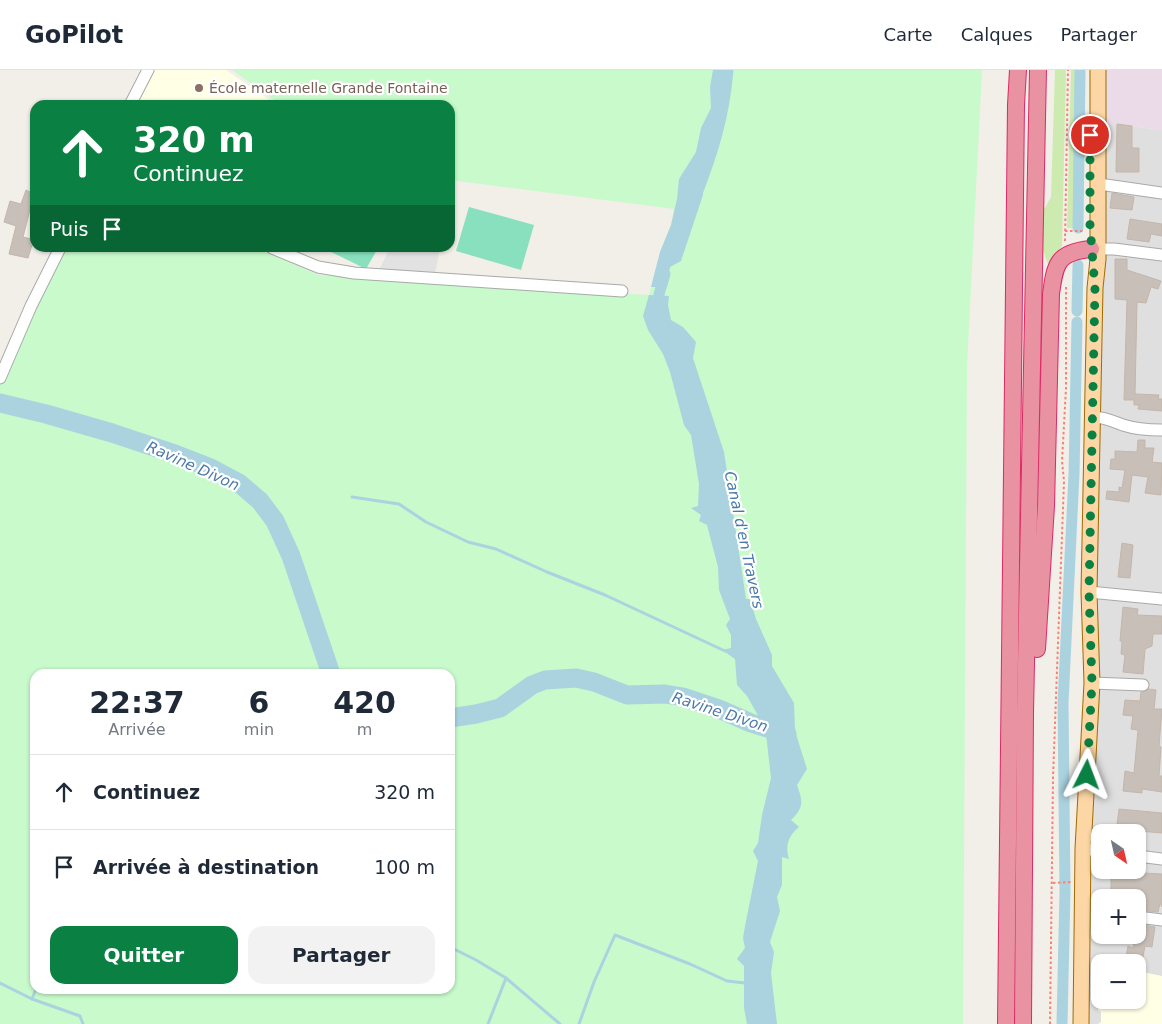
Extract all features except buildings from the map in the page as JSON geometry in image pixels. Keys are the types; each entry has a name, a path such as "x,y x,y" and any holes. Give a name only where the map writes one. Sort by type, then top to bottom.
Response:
{"highway":[{"path":"1006,1024 1016,70"},
{"path":"1023,1024 1029,513 1038,70"},
{"path":"1026,763 1032,716 1046,506 1051,294 1054,272 1059,261 1069,253 1094,249"}],"main road":[{"path":"1081,1024 1083,849 1092,683 1089,592 1095,288 1091,70"},
{"path":"1094,249 1099,184 1098,70"}],"street":[{"path":"133,100 148,70"},
{"path":"1099,184 1162,193"},
{"path":"1094,249 1162,255"},
{"path":"0,378 31,306 58,252"},
{"path":"282,252 318,267 354,273 622,291"},
{"path":"1093,417 1103,417 1124,426 1162,430"},
{"path":"1089,592 1162,599"},
{"path":"1092,683 1143,685"},
{"path":"1083,849 1091,850"},
{"path":"1146,857 1162,859"},
{"path":"1146,918 1162,920"}],"path":[{"path":"1068,70 1064,231 1065,244 1068,245"},
{"path":"1064,231 1085,231"},
{"path":"1050,1024 1054,768 1064,481 1062,461 1066,388 1066,284"},
{"path":"1052,883 1073,882"}],"shaded area":[{"name":"École maternelle Grande Fontaine","path":"155,70 226,70 270,100 140,100"},
{"path":"1098,70 1162,70 1162,130 1098,122"},
{"path":"1098,122 1162,130 1162,1024 1081,1024"},
{"path":"388,252 439,252 435,274 379,270"},
{"path":"1146,973 1162,976 1162,1024 1098,1024 1101,1022 1101,1012 1098,1010 1146,1009"}],"green space":[{"path":"232,70 982,70 967,367 963,1024 0,1024 0,380 64,252 265,252 319,275 649,295 660,252 671,225 674,209 455,181 455,100 275,100"},
{"path":"1055,70 1066,70 1062,246 1048,264 1043,251 1042,213 1051,197"},
{"path":"1071,70 1076,70 1073,228 1067,228"},
{"path":"469,207 534,225 521,270 456,251"},
{"path":"331,252 376,252 366,269"}],"water":[{"path":"713,70 726,70 728,84 711,167 701,179 703,195 681,261 670,267 667,287 651,287 660,252 671,225 679,179 696,152 701,128 711,108 710,87"},
{"path":"649,295 669,296 668,305 671,320 683,327 696,342 693,358 724,452 746,599 750,599 756,619 772,655 772,666 794,703 795,731 807,769 797,785 801,804 791,820 799,827 788,841 789,859 782,857 782,885 777,897 780,911 770,942 774,952 771,973 777,1024 747,1024 744,1008 744,966 737,959 745,948 743,938 758,861 753,851 758,843 762,815 771,778 766,734 747,696 737,685 735,659 722,650 731,648 731,635 726,625 730,619 719,590 718,567 707,525 699,521 701,515 691,508 698,506 699,484 691,435 684,425 670,372 663,354 648,330 643,316"}],"waterway":[{"name":"Canal d'en Travers","path":"696,196 717,134 724,103 728,70"},
{"path":"1078,228 1080,70"},
{"path":"1077,311 1078,265"},
{"name":"Canal d'en Travers","path":"660,309 659,294 665,274"},
{"path":"1062,1024 1065,891 1063,703 1074,474 1077,322"},
{"name":"Ravine Divon","path":"0,403 112,433 175,454 211,468 239,483 260,501 275,521 291,556 329,669"},
{"path":"352,497 399,504 426,522 468,542 496,549 605,595 725,651"},
{"name":"Ravine Divon","path":"455,717 500,708 532,685 545,680 576,678 594,682 627,695 665,694 683,697 719,709 751,723 787,734"},
{"path":"579,1024 594,982 615,935 690,964 727,981 745,983"},
{"path":"455,950 506,978 560,1024"},
{"path":"488,1024 506,978"},
{"path":"0,983 32,999 80,1016 83,1024"},
{"path":"32,999 34,994"}],"place":[{"name":"École maternelle Grande Fontaine","path":"199,88"}],"route":[{"path":"1087,775 1092,683 1089,592 1095,288 1090,226 1090,135"}]}
